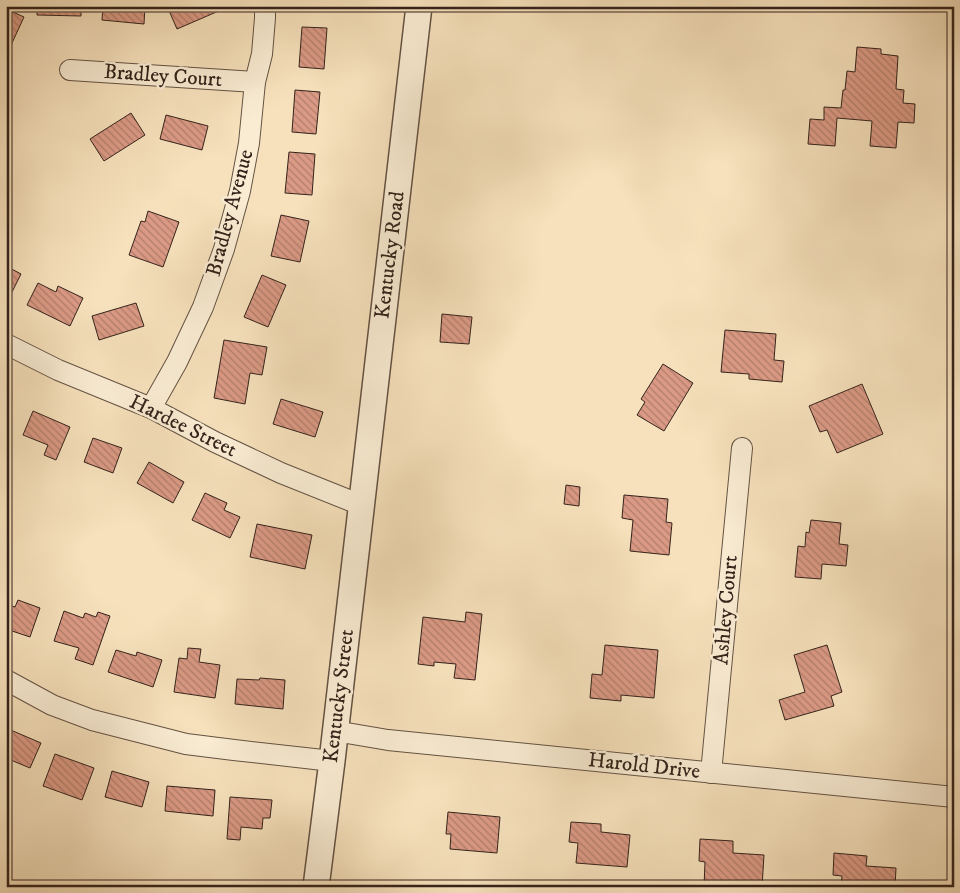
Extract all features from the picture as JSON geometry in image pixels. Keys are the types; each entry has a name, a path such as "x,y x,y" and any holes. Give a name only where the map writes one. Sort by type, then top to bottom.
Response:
{"street":[{"name":"Bradley Avenue","path":"151,408 177,362 203,307 224,249 240,190 249,142 255,82 262,54 265,6"},
{"name":"Kentucky Road","path":"361,504 419,6"},
{"name":"Bradley Court","path":"70,70 255,82"},
{"name":"Hardee Street","path":"6,344 58,370 151,408 215,442 281,473 361,504"},
{"name":"Ashley Court","path":"711,772 742,448"},
{"name":"Kentucky Street","path":"316,887 361,504"},
{"path":"6,680 52,705 92,720 186,744 332,761"},
{"name":"Harold Drive","path":"335,731 388,740 954,797"}],"building":[{"path":"37,6 81,6 81,16 37,15"},
{"path":"103,6 145,6 144,24 102,20"},
{"path":"167,6 219,6 221,10 177,29"},
{"path":"6,9 24,17 6,56"},
{"path":"302,27 327,28 324,69 299,67"},
{"path":"857,47 881,49 881,54 898,56 896,89 904,90 903,103 915,104 914,123 898,122 896,148 870,146 872,121 837,118 835,146 808,144 810,119 824,120 824,107 841,108 847,71 855,72"},
{"path":"295,90 320,92 316,134 292,132"},
{"path":"131,113 145,135 104,161 90,139"},
{"path":"166,115 208,126 202,150 160,139"},
{"path":"289,152 315,154 312,195 285,193"},
{"path":"148,211 179,222 163,267 129,255 141,221 145,222"},
{"path":"281,215 309,221 300,262 271,256"},
{"path":"6,266 21,274 10,296 6,294"},
{"path":"262,275 286,285 268,327 244,317"},
{"path":"38,283 56,292 58,286 83,298 70,326 27,305"},
{"path":"136,303 144,326 99,340 92,316"},
{"path":"442,314 472,317 469,344 440,342"},
{"path":"725,330 776,334 774,360 784,361 782,382 749,379 749,374 721,372"},
{"path":"224,340 267,347 262,375 250,373 245,404 214,398"},
{"path":"663,364 693,383 664,431 637,415 645,402 641,399"},
{"path":"862,384 883,434 837,453 827,430 820,432 809,406"},
{"path":"6,394 12,396 6,412"},
{"path":"281,399 323,412 315,437 273,424"},
{"path":"33,411 70,427 56,460 44,455 48,445 23,435"},
{"path":"93,438 122,448 113,473 84,462"},
{"path":"149,462 184,482 173,503 137,483"},
{"path":"566,485 580,487 579,506 564,504"},
{"path":"205,493 227,503 224,510 240,517 230,538 192,520"},
{"path":"624,495 668,499 666,522 672,523 669,555 630,551 633,520 622,518"},
{"path":"811,520 841,523 839,544 848,545 846,566 822,564 821,579 795,577 798,546 805,547 806,532 809,533"},
{"path":"257,524 312,535 305,569 250,557"},
{"path":"18,600 40,608 30,637 6,629 6,604 15,607"},
{"path":"64,611 83,618 85,613 96,617 98,612 110,616 93,665 75,659 79,648 54,641"},
{"path":"466,612 482,614 475,680 454,678 456,664 434,662 434,666 418,664 423,617 465,622"},
{"path":"605,645 658,650 654,698 621,695 621,701 590,698 592,674 602,675"},
{"path":"827,645 842,692 831,696 834,706 785,720 779,700 805,692 794,655"},
{"path":"188,648 201,649 199,662 220,665 215,698 174,692 179,658 187,659"},
{"path":"116,650 136,656 137,652 162,660 153,687 108,672"},
{"path":"260,678 285,680 283,709 235,704 237,679 259,680"},
{"path":"6,728 41,743 30,768 6,758"},
{"path":"55,754 94,768 82,800 43,786"},
{"path":"112,771 149,782 142,807 105,797"},
{"path":"167,786 215,790 213,816 165,811"},
{"path":"230,797 272,800 270,818 263,818 262,829 241,827 240,840 227,839"},
{"path":"448,812 500,817 497,853 450,849 451,834 446,834"},
{"path":"571,822 601,824 601,832 630,835 627,867 576,863 578,843 569,842"},
{"path":"700,839 733,841 733,853 764,855 762,887 704,887 705,862 699,861"},
{"path":"834,853 867,856 866,866 896,868 895,887 841,887 842,876 833,875"}]}
